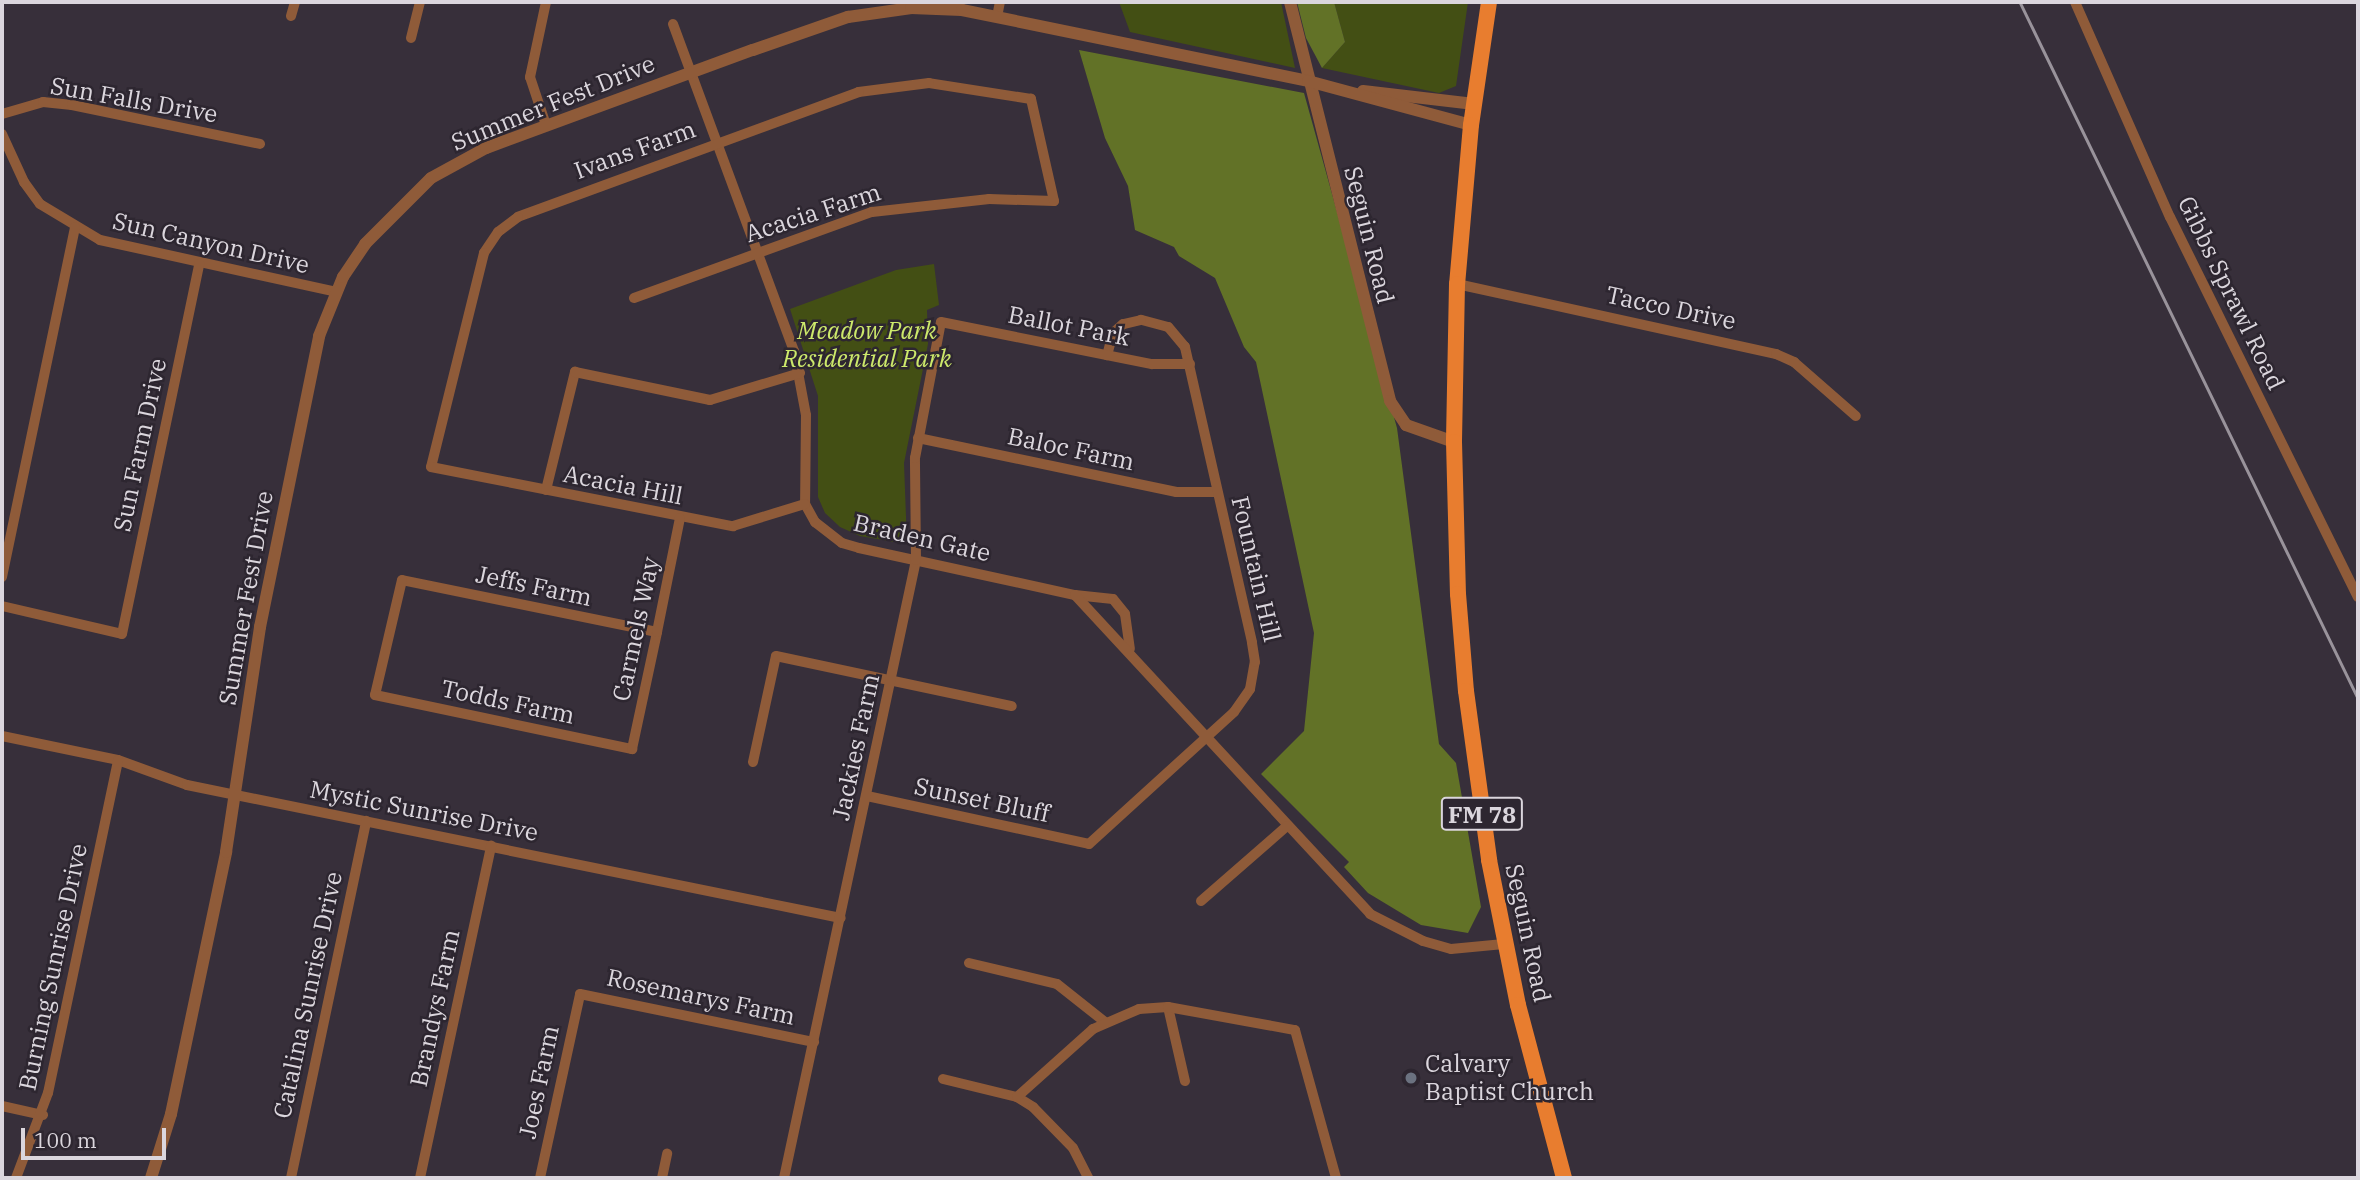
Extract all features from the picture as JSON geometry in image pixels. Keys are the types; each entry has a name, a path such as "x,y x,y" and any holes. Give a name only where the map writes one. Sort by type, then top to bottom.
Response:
{"main road":[{"name":"Seguin Road","path":"1489,2 1471,125 1457,284 1454,442 1466,691 1504,944 1564,1178"}],"street":[{"path":"291,16 295,2"},
{"path":"411,38 420,2"},
{"path":"546,2 530,77 546,125"},
{"path":"997,17 1000,2"},
{"name":"Seguin Road","path":"1290,2 1390,401 1406,425 1454,442"},
{"name":"Gibbs Sprawl Road","path":"2075,2 2175,229 2358,597"},
{"name":"Summer Fest Drive","path":"151,1178 184,1053 235,795 276,545 314,355 336,292 378,227 430,178 486,148 546,125 691,72 876,11 950,10 997,17 1352,91 1474,104"},
{"path":"673,24 800,373 806,415 805,504"},
{"name":"Ivans Farm","path":"432,467 475,280 484,253 498,232 543,207 859,92 896,85 959,85 1031,99 1054,201"},
{"name":"Summer Fest Drive","path":"1352,91 1399,109 1471,125"},
{"name":"Sun Falls Drive","path":"2,114 43,102 72,105 260,144"},
{"name":"Sun Canyon Drive","path":"2,134 31,193 50,214 75,228 113,245 336,292"},
{"name":"Acacia Farm","path":"634,298 872,212 989,199 1054,201"},
{"path":"2,577 75,228"},
{"name":"Sun Farm Drive","path":"2,606 122,634 199,264"},
{"name":"Tacco Drive","path":"1457,284 1757,348 1794,362 1856,416"},
{"name":"Fountain Hill","path":"1089,844 1244,701 1255,662 1185,347 1168,327 1141,320 1123,324 1113,333 1107,355"},
{"name":"Ballot Park","path":"941,322 1161,365 1190,364"},
{"name":"Jackies Farm","path":"784,1178 916,560 918,438 941,322"},
{"path":"546,491 575,372 710,400 800,373"},
{"name":"Baloc Farm","path":"918,438 1176,492 1217,492"},
{"name":"Acacia Hill","path":"432,467 733,526 805,504"},
{"name":"Braden Gate","path":"805,504 815,522 842,543 1075,595 1113,599 1121,605 1130,649"},
{"name":"Carmels Way","path":"632,749 680,517"},
{"name":"Jeffs Farm","path":"375,695 402,580 657,632"},
{"name":"Braden Gate","path":"1075,595 1103,628 1130,649 1352,898 1389,925 1451,948 1504,944"},
{"path":"753,762 776,656 1012,706"},
{"name":"Todds Farm","path":"375,695 632,749"},
{"name":"Mystic Sunrise Drive","path":"2,736 118,760 169,780 235,795 841,918"},
{"name":"Burning Sunrise Drive","path":"16,1178 43,1115 118,760"},
{"name":"Sunset Bluff","path":"867,796 1089,844"},
{"name":"Catalina Sunrise Drive","path":"291,1178 366,821"},
{"path":"1201,901 1287,826"},
{"name":"Brandys Farm","path":"420,1178 491,846"},
{"path":"969,963 1058,984 1105,1022"},
{"name":"Rosemarys Farm","path":"580,994 814,1042"},
{"name":"Joes Farm","path":"540,1178 580,994"},
{"path":"1168,1007 1185,1081"},
{"path":"1017,1097 1105,1022 1139,1009 1168,1007 1295,1030 1336,1178"},
{"path":"943,1079 1017,1097 1062,1134 1088,1178"},
{"path":"2,1106 43,1115"},
{"path":"662,1178 667,1154"}],"green space":[{"path":"1119,2 1281,2 1295,68 1130,32"},
{"path":"1297,2 1334,2 1345,42 1322,68 1306,38"},
{"path":"1334,2 1468,2 1456,86 1439,93 1322,68 1345,42"},
{"path":"1079,50 1304,93 1397,428 1439,744 1456,763 1481,907 1468,933 1421,925 1368,893 1344,867 1349,862 1261,774 1304,731 1314,633 1256,362 1244,347 1215,278 1179,256 1174,247 1135,230 1128,186 1105,138"},
{"name":"Meadow Park Residential Park","path":"934,264 939,305 927,310 928,344 904,463 907,544 860,536 840,527 825,513 818,497 818,396 790,309 896,270"}],"railway":[{"path":"2020,2 2358,698"}],"place":[{"name":"Calvary Baptist Church","path":"1411,1078"}]}
